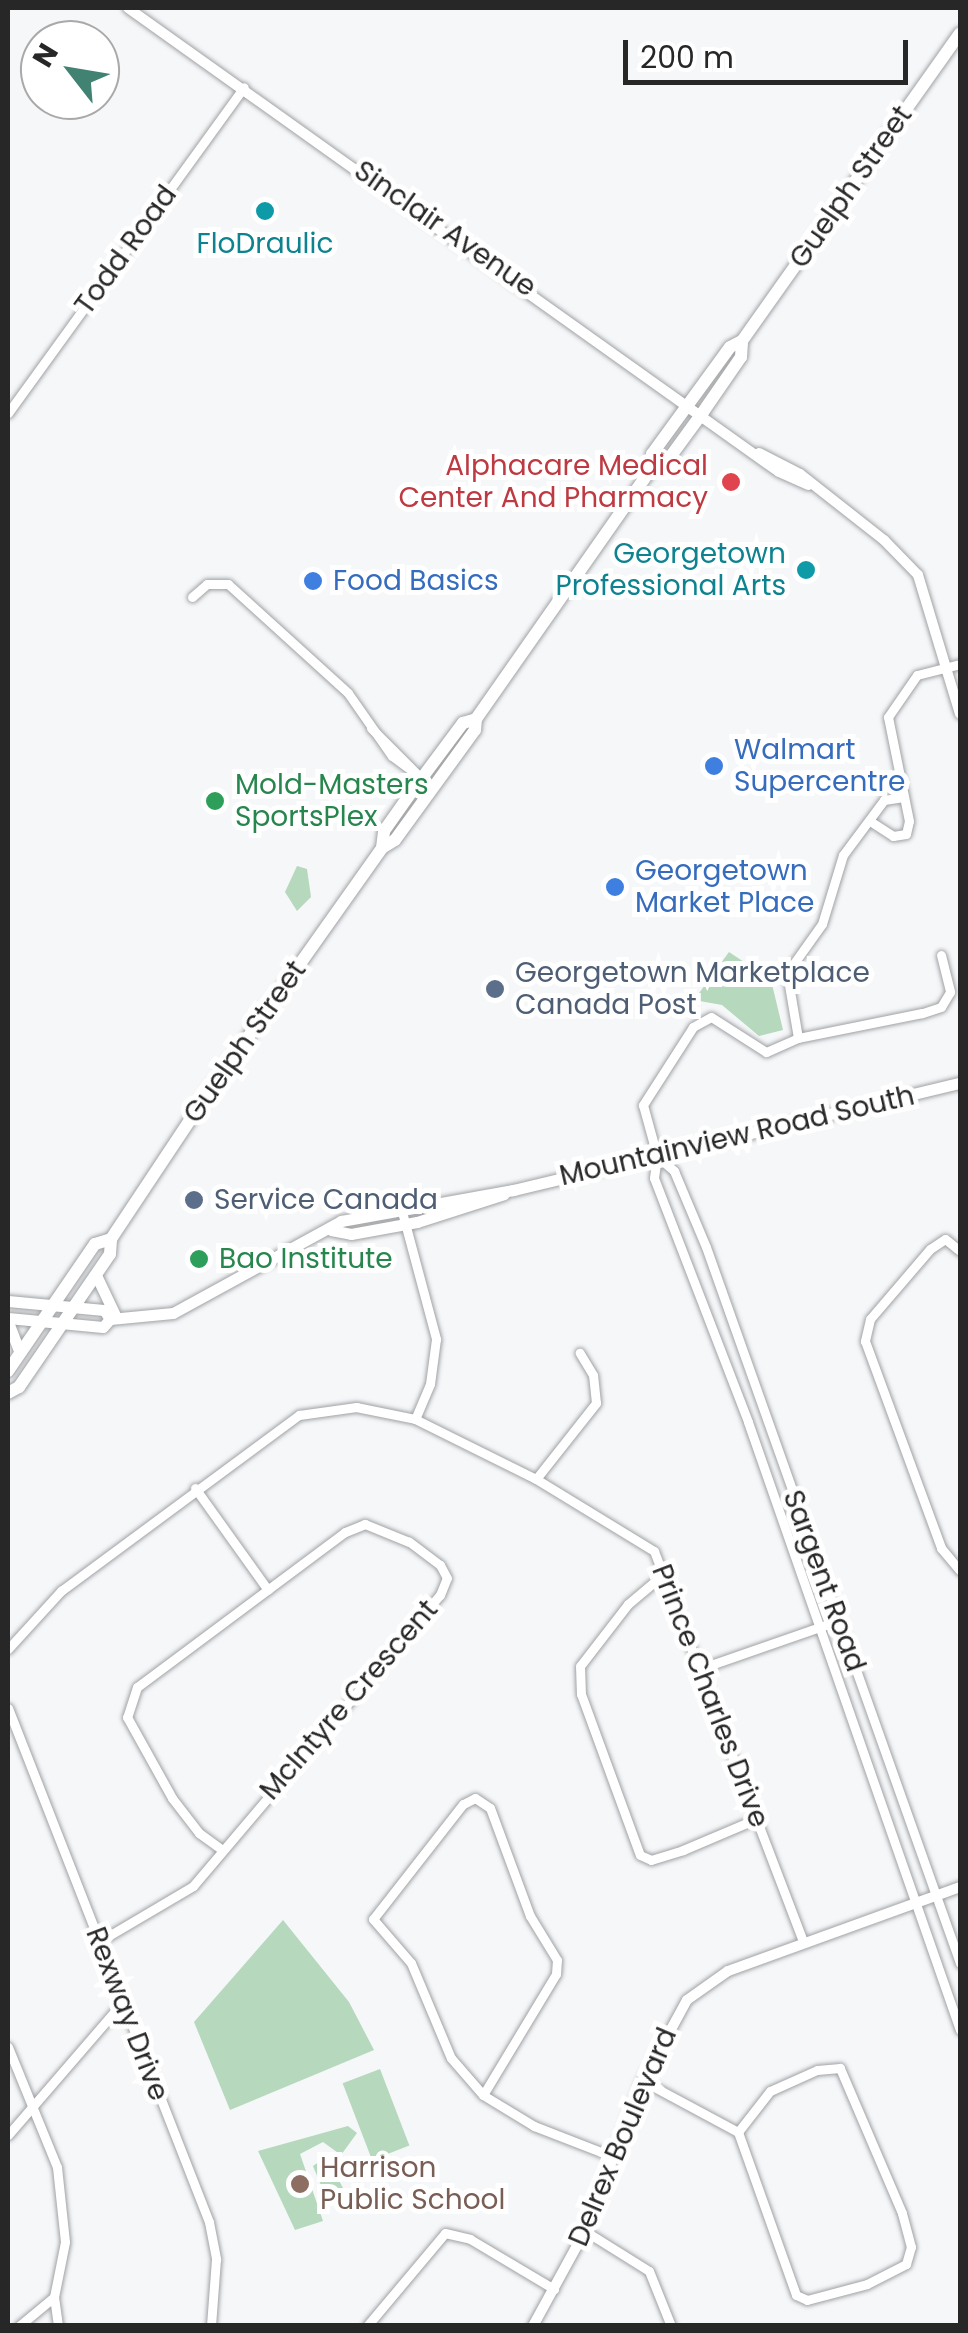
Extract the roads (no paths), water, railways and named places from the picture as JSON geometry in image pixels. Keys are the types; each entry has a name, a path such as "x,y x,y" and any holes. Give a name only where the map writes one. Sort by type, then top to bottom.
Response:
{"main road":[{"name":"Guelph Street","path":"8,1393 64,1322 110,1254 111,1240 382,848 384,831 428,783 463,722 476,719 652,468 652,454 730,347 742,341 960,33"},
{"name":"Guelph Street","path":"652,468 664,464 703,412 741,357 742,341"},
{"name":"Mountainview Road South","path":"330,1230 351,1234 405,1224 513,1190 960,1082"},
{"name":"Mountainview Road South","path":"8,1320 43,1319 102,1327 113,1319 173,1313 272,1254 330,1230 341,1221 513,1190"},
{"name":"Guelph Street","path":"8,1371 95,1244 111,1240"},
{"path":"96,1274 113,1319"},
{"name":"Mountainview Road South","path":"8,1301 104,1310 113,1319"},
{"path":"8,1320 20,1353"}],"street":[{"name":"Sinclair Avenue","path":"128,8 884,540 918,575 955,665 960,714"},
{"name":"Todd Road","path":"8,413 244,86"},
{"path":"192,597 208,584 228,584 348,693 392,756 428,783"},
{"path":"872,823 893,836 906,834 888,717 917,675 955,665"},
{"path":"798,1038 787,972 822,924 843,855 872,823 884,800 902,796"},
{"path":"657,1156 643,1104 693,1027 720,1018 766,1052 798,1038 941,1007 950,992 941,955"},
{"name":"Sargent Road","path":"657,1156 674,1170 706,1247 960,1963"},
{"name":"Sargent Road","path":"657,1156 654,1178 748,1422 960,2030"},
{"path":"400,1208 436,1339 430,1384 415,1418"},
{"path":"960,1251 944,1239 930,1249 870,1319 865,1340 941,1548 960,1571"},
{"path":"686,1255 706,1247"},
{"path":"536,1479 596,1402 593,1374 580,1353"},
{"name":"Prince Charles Drive","path":"8,1649 61,1591 195,1488 299,1415 356,1407 415,1418 637,1536 666,1572 803,1941"},
{"path":"748,1422 764,1414"},
{"path":"195,1488 268,1590"},
{"name":"McIntyre Crescent","path":"100,1941 193,1886 440,1594 447,1578 440,1564 409,1542 365,1524 152,1675 129,1702 127,1717 172,1798 199,1833 221,1849"},
{"path":"666,1572 628,1604 580,1666 581,1694 640,1856 650,1860 756,1819"},
{"path":"702,1668 837,1621"},
{"name":"Rexway Drive","path":"8,1708 209,2222 216,2259 211,2326"},
{"path":"865,1757 884,1748"},
{"path":"483,2096 556,1974 557,1960 530,1916 490,1808 475,1798 452,1816 373,1919 411,1963 451,2058 483,2096 534,2126 614,2157"},
{"name":"Delrex Boulevard","path":"532,2326 585,2231 643,2081 687,2000 728,1971 960,1887"},
{"path":"8,2135 122,2003"},
{"path":"8,2047 58,2167 65,2242 54,2297 58,2326"},
{"path":"643,2081 738,2132 796,2295 807,2300 867,2284 906,2264 911,2247 902,2213 840,2068 817,2070 770,2091 738,2132"},
{"path":"585,2231 649,2271 671,2326"},
{"path":"368,2326 445,2233 470,2238 554,2289"},
{"path":"20,2326 54,2297"}],"place":[{"name":"FloDraulic","path":"265,211"},
{"name":"Alphacare Medical Center And Pharmacy","path":"731,482"},
{"name":"Georgetown Professional Arts","path":"806,570"},
{"name":"Food Basics","path":"313,581"},
{"name":"Walmart Supercentre","path":"714,766"},
{"name":"Mold-Masters SportsPlex","path":"215,801"},
{"name":"Georgetown Market Place","path":"615,887"},
{"name":"Georgetown Marketplace Canada Post","path":"495,989"},
{"name":"Service Canada","path":"194,1200"},
{"name":"Bao Institute","path":"199,1259"},
{"name":"Harrison Public School","path":"300,2184"}]}
